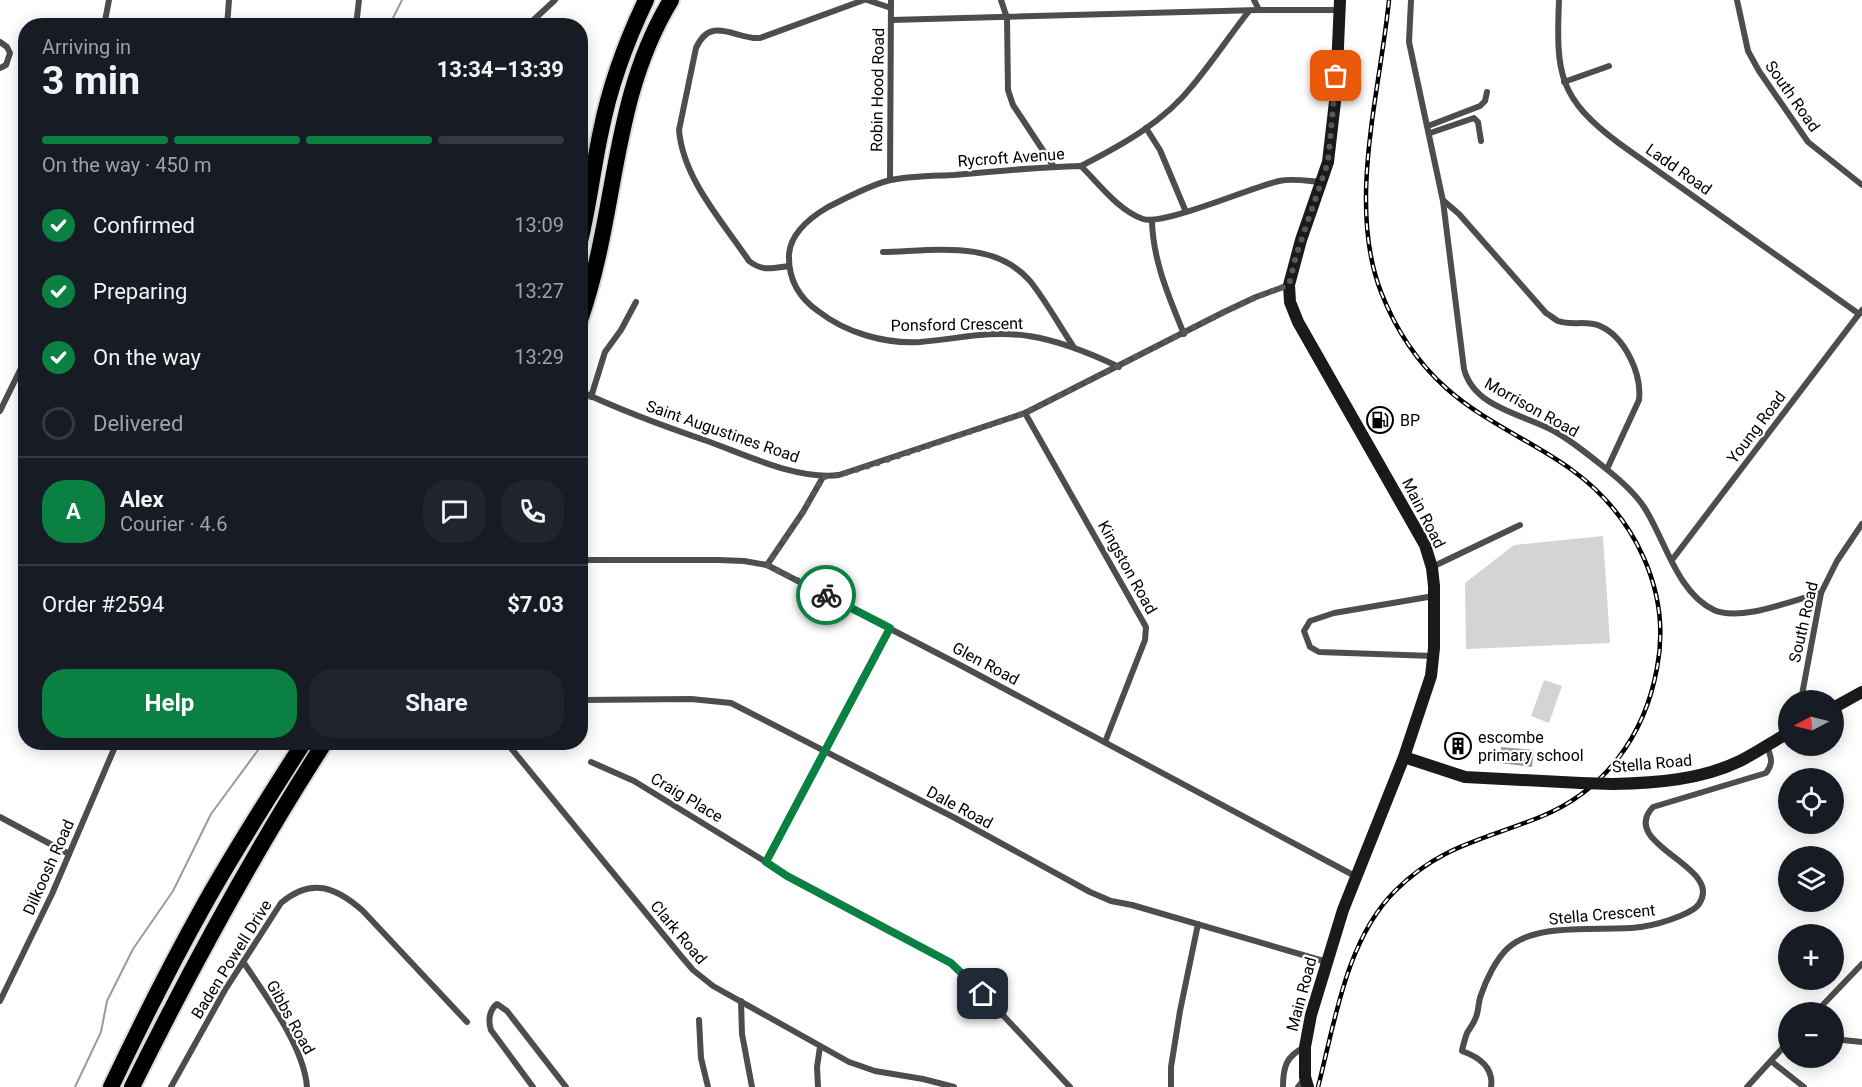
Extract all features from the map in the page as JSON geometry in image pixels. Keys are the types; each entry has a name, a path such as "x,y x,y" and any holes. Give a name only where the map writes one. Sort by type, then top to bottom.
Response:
{"highway":[{"path":"588,199 611,90 627,42 646,0"},
{"path":"588,293 596,266 631,90 643,55 671,0"},
{"path":"111,1087 161,984 202,908 299,750"},
{"path":"132,1087 239,882 320,750"}],"main road":[{"name":"Main Road","path":"1304,1084 1305,1047 1311,1015 1327,962 1355,876 1404,757 1427,693 1434,656 1432,568 1420,534 1298,322 1290,302 1289,285 1296,256 1328,162 1340,5"},
{"path":"1844,702 1862,692"},
{"name":"Stella Road","path":"1404,757 1465,777 1581,783 1653,783 1699,776 1740,761 1778,739"}],"street":[{"path":"106,18 109,0"},
{"path":"228,18 229,0"},
{"path":"357,18 358,0"},
{"path":"536,18 555,0"},
{"path":"789,266 765,269 749,261 690,172 679,130 696,48 703,37 712,31 732,31 746,37 760,38 866,0 891,8"},
{"name":"Robin Hood Road","path":"890,180 891,0"},
{"path":"1001,0 1007,18 1008,90 1013,105 1054,167"},
{"path":"1254,0 1259,10"},
{"name":"Morrison Road","path":"1411,0 1409,42 1443,201 1467,381 1472,389 1489,402 1555,431 1607,469 1642,504 1690,591 1698,600 1718,611 1746,612 1821,593"},
{"name":"Ladd Road","path":"1559,0 1559,63 1564,82 1577,105 1604,132 1861,312"},
{"name":"South Road","path":"1737,0 1748,51 1759,71 1808,142 1862,185"},
{"path":"891,20 1259,10 1340,5"},
{"path":"1081,166 1125,143 1176,103 1193,85 1249,10"},
{"path":"0,42 8,47 10,53 6,65 0,68"},
{"path":"1564,82 1609,66"},
{"path":"1429,129 1480,106 1485,101 1486,92"},
{"path":"1429,129 1474,118 1478,122 1481,141"},
{"path":"1146,128 1160,150 1186,212"},
{"name":"Rycroft Avenue","path":"789,266 790,248 796,234 815,215 836,203 890,180 1081,166 1126,210 1152,221"},
{"path":"1184,334 1160,270 1152,221 1171,218 1283,180 1321,182"},
{"path":"1443,201 1459,214 1546,313 1558,321 1600,326 1626,351 1636,373 1640,392 1639,400 1607,469"},
{"path":"883,252 978,252 1003,260 1017,269 1030,282 1074,347"},
{"name":"Ponsford Crescent","path":"789,266 790,278 807,303 827,318 868,336 886,340 921,342 1004,334 1049,339 1074,347 1119,367"},
{"name":"Saint Augustines Road","path":"588,396 742,454 798,472 823,477 838,475 1025,413 1256,297 1289,285"},
{"path":"591,397 605,352 636,303"},
{"name":"Young Road","path":"1672,560 1861,312"},
{"path":"0,411 18,374"},
{"name":"Kingston Road","path":"1025,413 1146,627 1145,640 1105,742"},
{"path":"767,565 803,512 823,477"},
{"name":"South Road","path":"1803,690 1821,593 1837,561 1862,524"},
{"path":"1432,568 1520,525"},
{"name":"Glen Road","path":"588,560 726,561 767,565 890,628 1355,876"},
{"path":"1434,596 1334,613 1310,621 1305,631 1310,647 1320,652 1434,656"},
{"path":"766,862 890,628"},
{"name":"Dale Road","path":"588,700 691,699 731,703 955,818 1090,892 1111,901 1327,962"},
{"name":"Stella Crescent","path":"1491,1087 1492,1078 1488,1068 1472,1054 1462,1051 1467,1034 1476,1018 1481,994 1501,955 1521,939 1538,934 1640,927 1669,921 1689,913 1702,898 1700,883 1686,866 1655,842 1649,834 1648,812 1653,807 1766,773 1771,768 1772,761 1767,745"},
{"name":"Dilkoosh Road","path":"0,999 69,854 114,750"},
{"name":"Clark Road","path":"513,750 693,970 713,986 820,1047 863,1068 954,1087"},
{"name":"Craig Place","path":"591,762 634,781 723,833 787,876 951,963 970,980 1070,1087"},
{"path":"0,817 69,854"},
{"name":"Baden Powell Drive","path":"171,1087 225,990 281,903 290,896 309,889 332,890 347,897 363,910 468,1022"},
{"path":"1171,1087 1171,1067 1180,1011 1198,924"},
{"name":"Gibbs Road","path":"244,963 293,1044 304,1071 307,1087"},
{"path":"1826,1002 1862,964"},
{"path":"741,1001 742,1034 752,1087"},
{"path":"533,1087 491,1030 489,1020 497,1004 507,1011 566,1087"},
{"path":"699,1020 699,1043 708,1087"},
{"path":"1844,1040 1862,1042"},
{"path":"818,1087 817,1067 820,1047"},
{"path":"1283,1087 1285,1063 1292,1054 1305,1047"},
{"path":"1747,1087 1778,1053"},
{"path":"1771,1061 1804,1087"}],"shaded area":[{"path":"1603,536 1610,643 1466,649 1465,583 1514,545"},
{"path":"1544,680 1562,686 1549,723 1531,716"},
{"path":"1501,747 1534,750 1532,767 1499,763"}],"waterway":[{"path":"393,18 402,0"},
{"path":"75,1087 101,1032 107,1001 133,949 173,891 211,814 258,750"}],"railway":[{"path":"1318,1087 1344,983 1365,933 1378,911 1395,891 1429,863 1464,845 1540,817 1563,806 1602,776 1632,738 1643,716 1657,668 1660,639 1659,611 1653,583 1630,532 1614,509 1572,470 1476,411 1435,378 1416,356 1400,331 1381,292 1371,258 1366,185 1389,0"}],"way so far":[{"path":"826,595 767,565 814,496 823,477 863,468 1025,413 1224,312 1289,285 1296,256 1328,162 1336,76"}],"place":[{"name":"BP","path":"1380,420"},
{"name":"escombe primary school","path":"1458,746"}],"route":[{"path":"826,595 890,628 766,862 787,876 951,963 983,994"}]}
